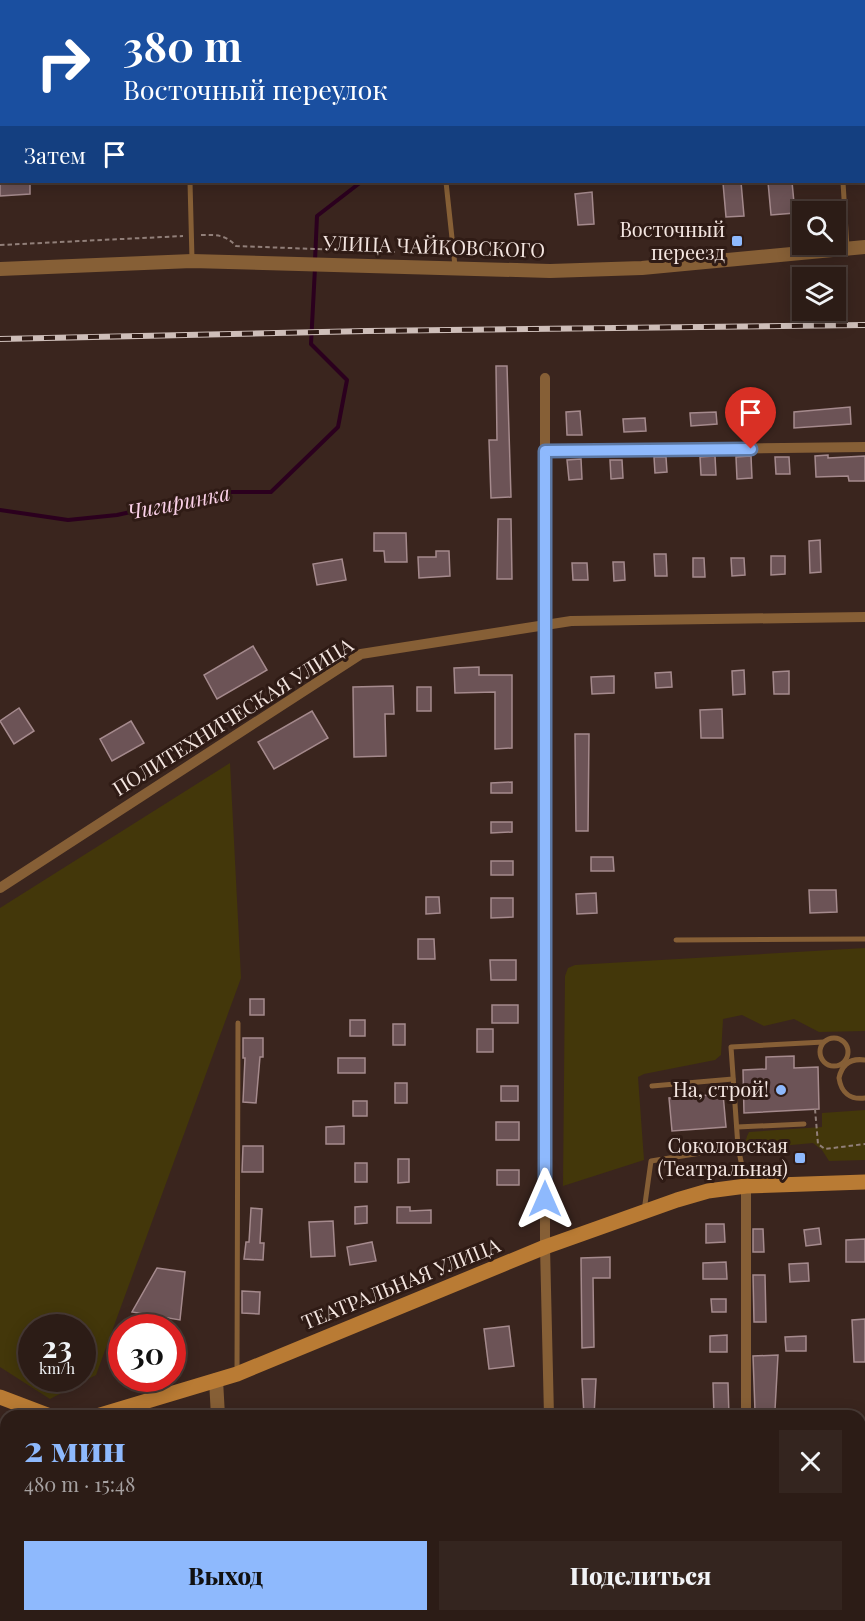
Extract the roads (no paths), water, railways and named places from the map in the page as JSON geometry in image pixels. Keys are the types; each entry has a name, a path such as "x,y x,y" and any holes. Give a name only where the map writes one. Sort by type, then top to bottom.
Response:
{"main road":[{"name":"ТЕАТРАЛЬНАЯ УЛИЦА","path":"117,1410 237,1374 545,1247 708,1191 746,1186 865,1182"},
{"path":"0,1397 34,1410"}],"street":[{"name":"УЛИЦА ЧАЙКОВСКОГО","path":"0,269 284,255 355,257 455,266 550,271 642,267 865,247"},
{"path":"545,378 545,1247 549,1410"},
{"path":"545,451 865,447"},
{"name":"ПОЛИТЕХНИЧЕСКАЯ УЛИЦА","path":"0,888 361,654 572,621 865,617"},
{"path":"746,1186 746,1410"},
{"path":"216,1380 218,1410"}],"lane":[{"path":"189,183 192,261"},
{"path":"446,183 455,266"},
{"path":"843,183 847,248"},
{"path":"676,939 865,939"},
{"path":"237,1374 238,1023"},
{"path":"746,1186 738,1147 731,1047 824,1042 836,1038 858,1059"},
{"path":"824,1042 820,1054 824,1062 833,1066 845,1060 846,1046"},
{"path":"865,1060 858,1059 846,1064 840,1071 839,1081 843,1090 850,1097 865,1098"},
{"path":"652,1086 733,1079"},
{"path":"737,1126 804,1124"},
{"path":"644,1212 651,1161 738,1147"}],"waterway":[{"name":"Чигиринка","path":"315,261 317,216 360,183"},
{"name":"Чигиринка","path":"0,510 68,520 117,515 221,492 271,492 338,427 347,380 311,344 315,268"}],"railway":[{"path":"0,339 367,331 865,325"}],"place":[{"name":"Восточный переезд","path":"737,241"},
{"name":"На, строй!","path":"781,1090"},
{"name":"Соколовская (Театральная)","path":"800,1158"}]}
